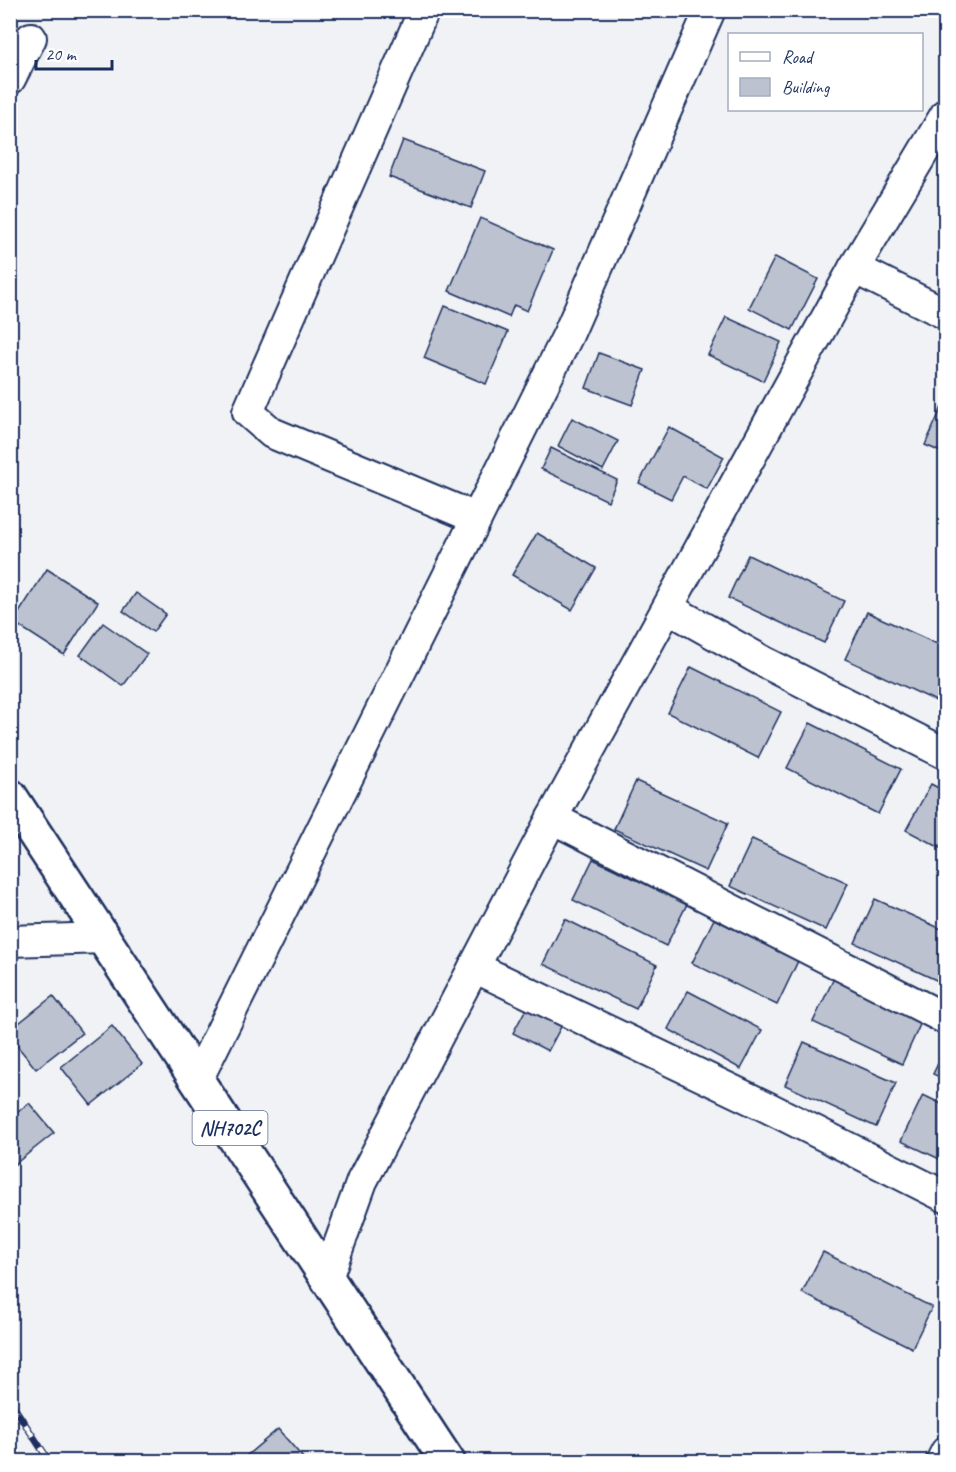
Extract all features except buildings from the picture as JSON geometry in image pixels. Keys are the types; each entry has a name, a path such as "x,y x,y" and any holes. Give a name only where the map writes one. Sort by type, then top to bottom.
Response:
{"highway":[{"name":"NH702C","path":"10,796 198,1078 448,1461"}],"street":[{"path":"424,10 248,412 272,433 476,518"},
{"path":"198,1078 568,335 710,10"},
{"path":"10,78 32,38"},
{"path":"327,1278 362,1181 552,818 854,268 945,114"},
{"path":"854,268 945,314"},
{"path":"668,608 766,663 945,754"},
{"path":"552,818 945,1019"},
{"path":"10,941 105,938"},
{"path":"474,967 766,1107 945,1197"},
{"path":"941,1461 945,1452"}],"railway":[{"path":"10,1401 50,1462"}]}
